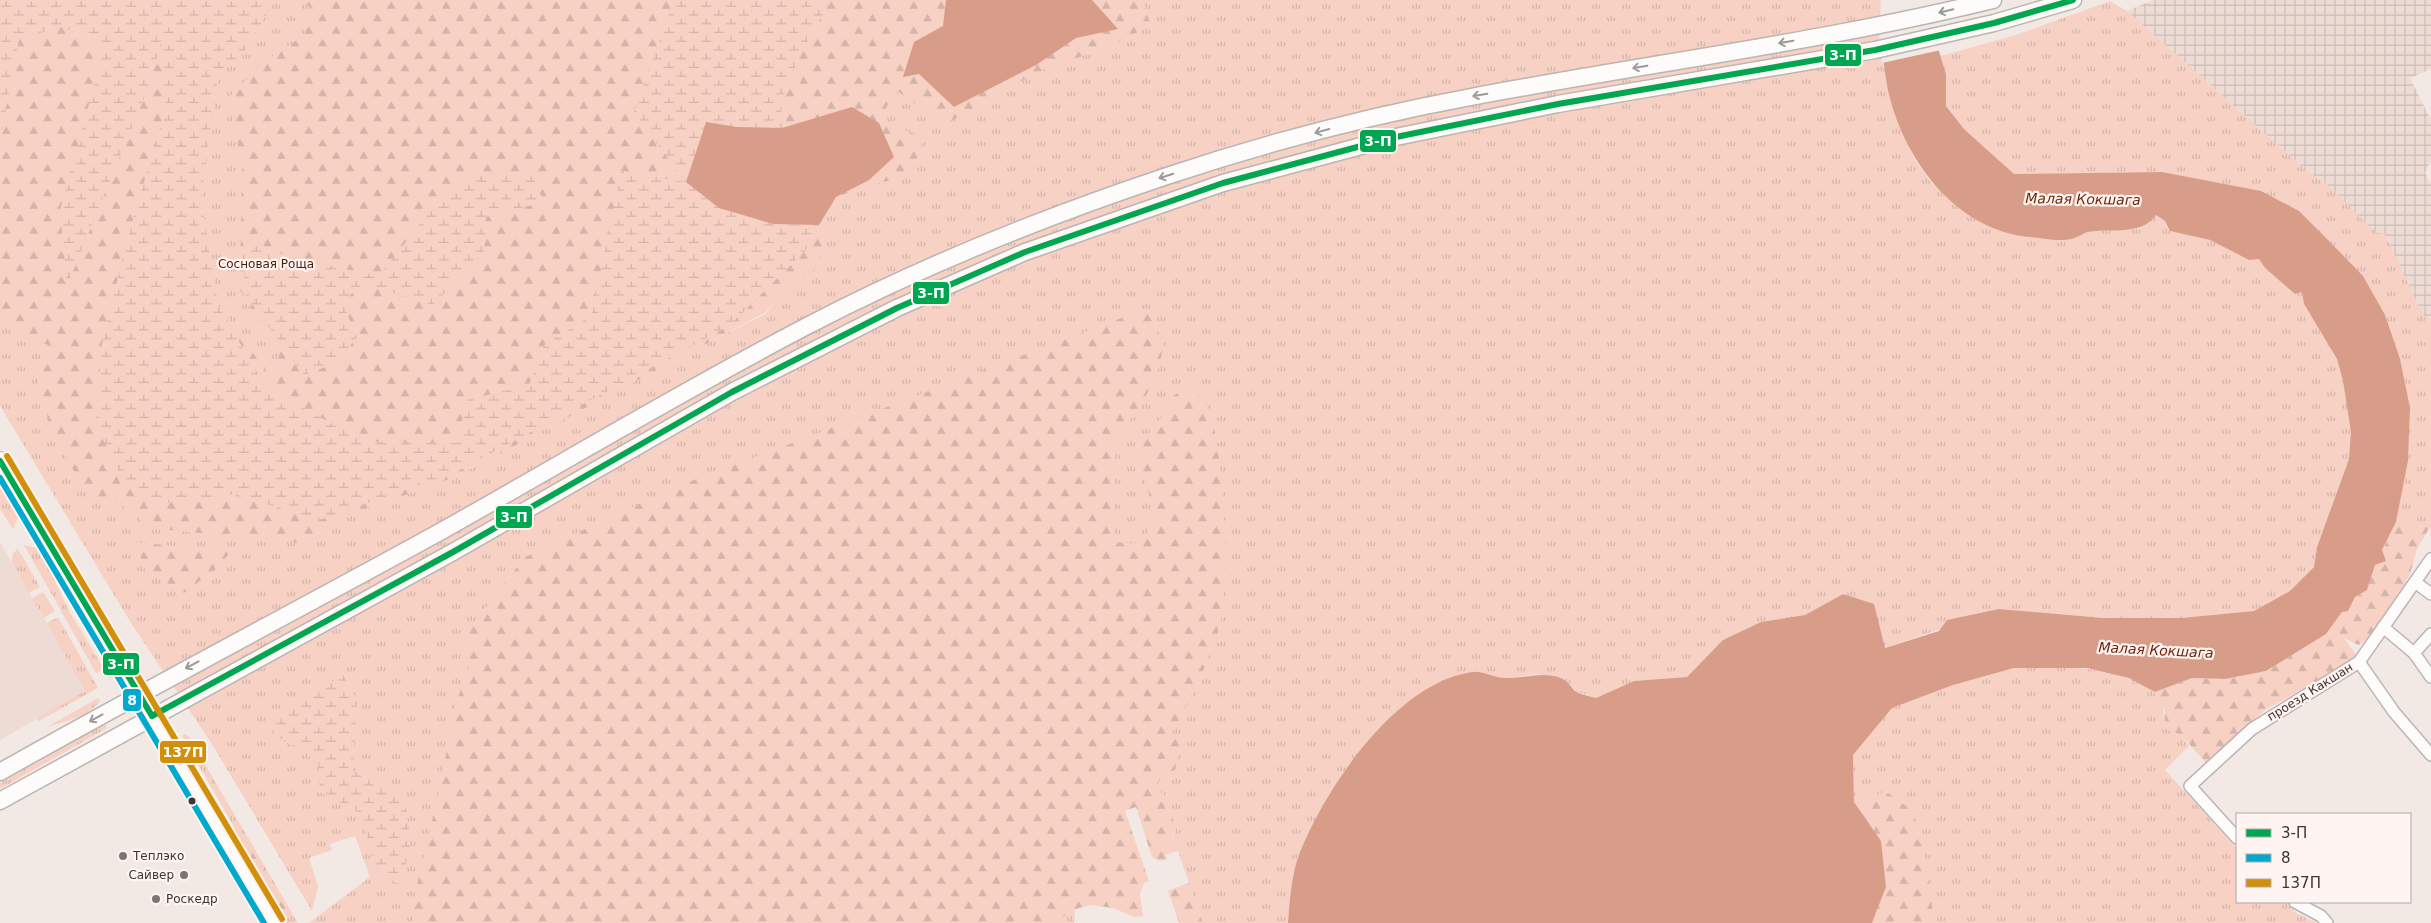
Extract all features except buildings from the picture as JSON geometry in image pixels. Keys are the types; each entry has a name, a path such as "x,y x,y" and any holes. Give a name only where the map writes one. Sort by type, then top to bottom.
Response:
{"main road":[{"path":"0,772 139,694 438,532 721,372 811,324 894,284 1015,231 1169,175 1326,130 1468,97 1869,28 1993,0"},
{"path":"0,802 152,716 453,552 732,392 897,308 1024,252 1214,186 1333,152 1473,120 1693,80 1875,50 1994,23 2073,0"},
{"path":"0,461 274,923"}],"street":[{"name":"проезд Какшан","path":"2236,837 2190,786 2252,729 2359,662 2431,559"},
{"path":"2415,582 2431,594"},
{"path":"2383,627 2414,653 2431,677"},
{"path":"2414,653 2431,634"},
{"path":"2359,662 2394,712 2431,755"},
{"path":"2297,903 2321,916 2328,923"}],"shaded area":[{"path":"2153,0 2431,0 2431,69 2410,78 2431,120 2431,160 2425,173 2431,183 2431,320 2423,315 2376,234 2330,187 2306,170 2127,11"},
{"path":"0,542 86,691 0,740"}],"green space":[{"path":"0,0 1883,0 1890,98 1915,160 1931,182 1955,204 2071,239 2088,232 2139,228 2155,215 2165,221 2170,231 2210,240 2249,260 2259,259 2265,268 2295,294 2302,292 2304,304 2337,359 2352,432 2349,459 2317,547 2314,567 2290,591 2254,611 2181,618 2103,618 2000,609 1884,648 1874,605 1843,594 1805,615 1761,622 1723,640 1687,677 1634,681 1596,698 1577,692 1563,678 1536,674 1504,679 1473,671 1293,873 1288,923 1203,923 1190,888 1168,891 1189,883 1178,851 1168,854 1171,840 1176,831 1167,798 1156,788 1162,775 1169,771 1181,746 1125,811 1075,908 1074,923 309,923 370,877 355,836 330,844 332,850 309,858 318,886 312,911 212,744 131,623 0,406","holes":["777,300 765,314 670,362 764,313"]},
{"name":"Сосновая Роща","path":"0,0 275,0 244,52 218,75 201,198 218,305 269,375 283,363 240,290 242,164 228,98 264,62 303,36 314,10 301,0 1142,0 1151,26 1102,49 1037,72 944,125 899,92 886,107 888,124 924,137 911,177 882,182 836,197 819,225 824,247 813,273 796,281 764,313 458,476 327,523 313,544 150,528 119,503 93,497 72,468 52,431 37,380 56,346 24,340 0,314"},
{"path":"0,0 275,0 244,52 218,76 201,198 218,305 266,388 366,442 457,443 467,400 529,385 544,345 591,316 622,171 685,182 634,112 674,0 831,0 802,51 781,100 782,128 737,127 706,122 686,182 719,208 773,224 819,225 815,238 805,251 729,326 456,472 319,520 234,494 159,504 120,474 96,424 102,344 126,244 166,106 161,43 146,93 67,286 60,210 104,49 64,27 19,38 0,142"},
{"path":"2110,1 2127,11 2306,170 2330,187 2376,233 2384,232 2423,315 2431,319 2431,535 2430,527 2396,522 2406,470 2409,436 2409,419 2404,384 2202,180 2162,172 2014,174 1964,129 1946,106 1946,74 1941,56 2019,34"},
{"path":"477,172 532,175 544,202 486,217 484,251 433,305 363,284 342,302 357,337 336,363 304,375 246,296 242,246 260,244 289,257 379,276 441,197"},
{"path":"1148,308 1164,345 1155,381 1114,445 1114,542 1144,544 1154,514 1137,448 1159,421 1174,395 1184,391 1194,391 1205,402 1212,419 1217,445 1224,511 1225,579 1223,606 1216,639 1199,680 1172,733 1178,737 1181,746 1175,770 1162,775 1156,788 1167,798 1176,829 1168,854 1165,855 1167,860 1159,861 1152,857 1136,807 1125,811 1149,881 1144,883 1140,894 1143,916 1134,917 1113,908 1090,905 1069,911 1058,923 413,923 412,907 440,786 456,703 471,661 462,638 525,557 671,489"},
{"path":"0,487 18,517 13,529 0,509"},
{"path":"2396,522 2430,527 2417,549 2410,574 2392,610 2372,638 2358,645 2344,638 2358,658 2265,710 2206,763 2181,735 2164,728 2165,711 2155,692 2192,678 2225,679 2266,671 2326,634 2342,612 2348,610 2355,597 2367,590 2375,565"},
{"path":"136,542 230,552 220,566 184,593 145,570"},
{"path":"24,545 37,548 48,566 69,611 104,669 96,673"},
{"path":"18,549 40,587 29,593 12,562 13,553"},
{"path":"43,592 55,611 44,618 32,598"},
{"path":"58,617 98,688 39,721 37,718 85,691 47,623"},
{"path":"2049,667 2104,671 2118,674 2143,684 2154,692 2162,704 2164,728 2181,735 2189,746 2165,770 2236,848 2236,903 2286,903 2296,913 2317,923 1923,923 1933,914 1928,886 1887,792 1854,802 1853,755 1892,708 1953,685 2014,668"},
{"path":"343,675 357,699 353,771 398,791 406,808 411,841 401,884 380,876 370,848 362,814 320,792 318,762 275,735 270,726 275,718"},
{"path":"98,698 100,701 83,715 47,727"},
{"path":"104,723 107,728 0,789 0,783"},
{"path":"185,734 189,737 298,923 287,923 234,836 233,825 182,736"},
{"path":"1887,792 1913,811 1924,847 1933,914 1923,923 1872,923 1886,887 1854,802"},
{"path":"241,833 291,917 287,919 237,835"},
{"path":"1189,883 1203,923 1179,923 1168,891"}],"water":[{"path":"946,0 1092,0 1118,29 1076,38 1036,65 954,107 919,74 903,77 914,42 943,26"},
{"name":"Малая Кокшага","path":"1936,41 1946,74 1946,106 1964,129 2014,174 2162,172 2261,191 2299,211 2363,276 2385,315 2400,359 2410,408 2408,461 2396,522 2382,550 2386,561 2375,565 2367,590 2355,597 2348,611 2342,612 2326,634 2266,671 2225,679 2192,678 2155,692 2129,678 2087,668 2014,668 1953,685 1892,708 1853,755 1854,802 1881,841 1886,887 1872,923 1288,923 1291,887 1300,852 1312,826 1346,769 1391,716 1417,695 1444,680 1472,672 1505,678 1546,675 1563,679 1575,691 1596,698 1634,681 1687,677 1723,640 1761,622 1805,615 1843,594 1874,604 1885,648 1939,631 1947,620 1999,609 2103,618 2181,618 2254,611 2290,591 2314,567 2317,547 2349,459 2351,432 2343,381 2337,359 2304,304 2302,292 2295,294 2265,268 2259,259 2249,260 2210,240 2170,231 2165,221 2156,215 2150,222 2134,229 2088,232 2066,240 2055,240 2003,232 1980,222 1958,207 1939,190 1909,147 1898,123 1890,98 1881,42"},
{"path":"852,107 879,123 894,157 869,180 836,197 819,225 773,224 719,208 686,182 706,122 737,127 782,128"}],"pier":[{"path":"1881,0 1939,0 1939,41 1941,50 1882,63 1879,42"}],"transit line":[{"name":"3-П","path":"0,461 152,716 453,552 732,392 897,308 1025,252 1223,183 1391,138 1558,104 1875,50 1994,23 2073,0"},
{"name":"137П","path":"7,456 282,919"},
{"name":"8","path":"0,478 264,923"}],"place":[{"name":"Теплэко","path":"123,856"},
{"name":"Сайвер","path":"184,875"},
{"name":"Роскедр","path":"156,899"}]}
